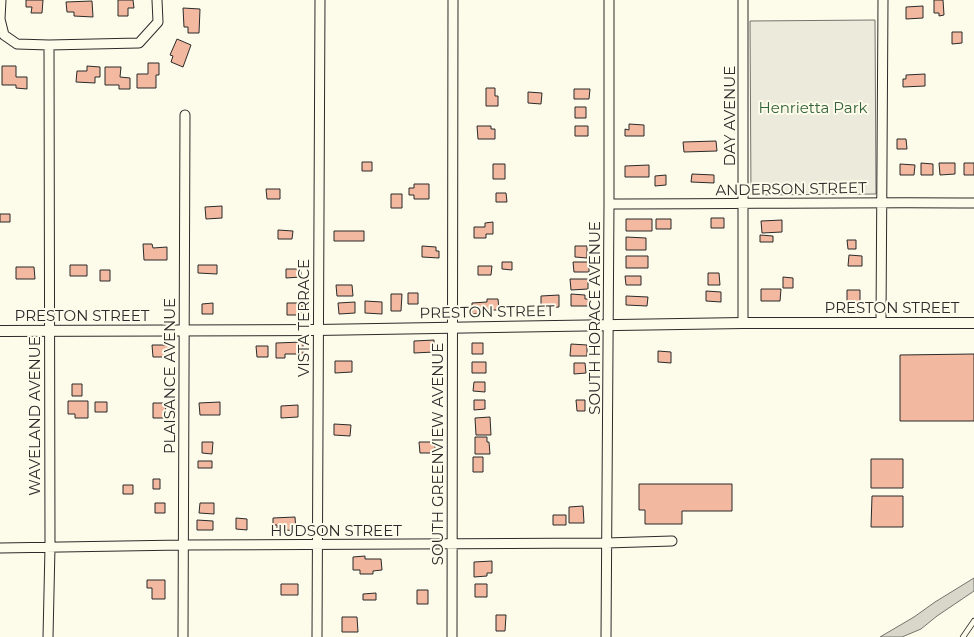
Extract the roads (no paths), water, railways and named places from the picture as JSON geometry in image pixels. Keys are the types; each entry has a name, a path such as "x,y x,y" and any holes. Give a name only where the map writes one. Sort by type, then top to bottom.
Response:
{"street":[{"path":"1,0 0,18 4,35 17,44 49,45 139,43 158,22 157,0"},
{"name":"VISTA TERRACE","path":"317,637 320,0"},
{"name":"SOUTH GREENVIEW AVENUE","path":"452,637 453,0"},
{"name":"SOUTH HORACE AVENUE","path":"606,637 609,0"},
{"name":"DAY AVENUE","path":"743,0 743,323"},
{"path":"881,322 883,0"},
{"name":"WAVELAND AVENUE","path":"48,637 50,547 48,331 49,45"},
{"name":"PLAISANCE AVENUE","path":"183,637 185,115"},
{"name":"ANDERSON STREET","path":"609,204 744,205 974,202"},
{"name":"PRESTON STREET","path":"0,331 317,330 743,323 974,323"},
{"name":"HUDSON STREET","path":"0,548 606,543 672,540"}],"lane":[{"path":"963,637 974,621"}],"park label":[{"name":"Henrietta Park","path":"813,108"}]}
